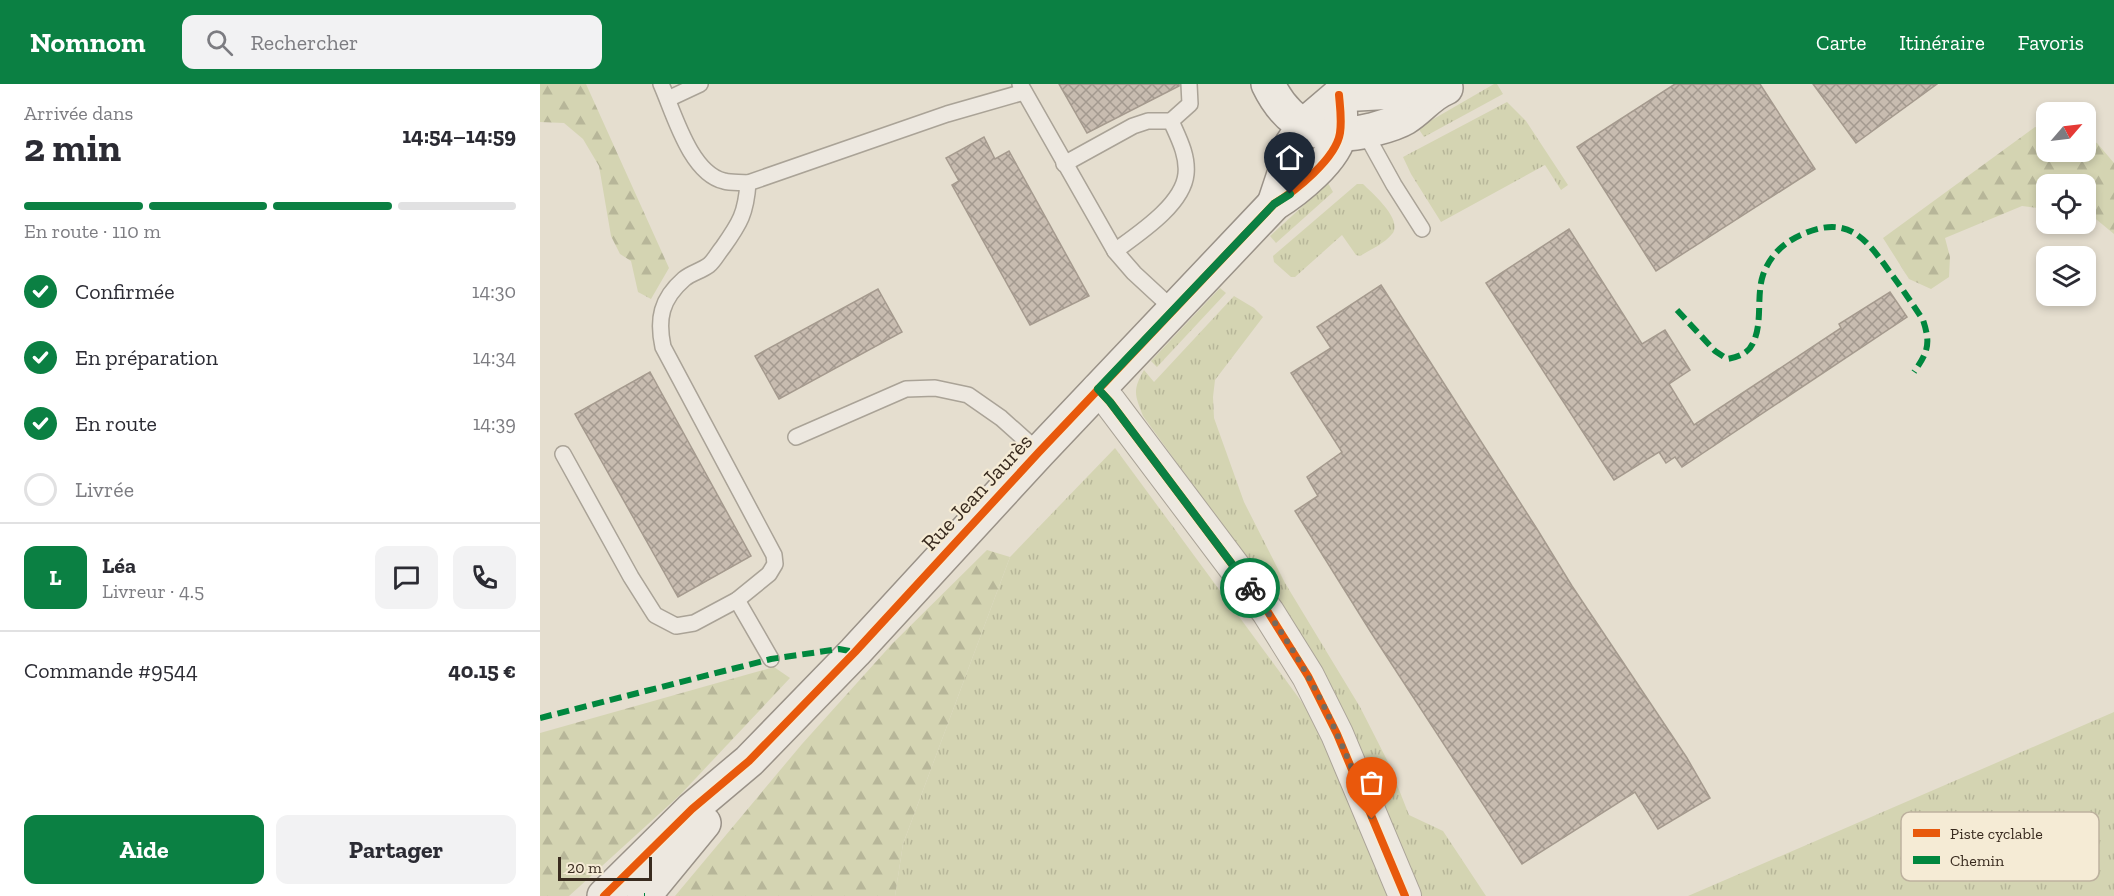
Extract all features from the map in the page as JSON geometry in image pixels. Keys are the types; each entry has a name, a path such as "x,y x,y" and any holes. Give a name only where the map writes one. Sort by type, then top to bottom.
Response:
{"street":[{"path":"1287,116 1329,89 1414,91 1445,88"},
{"path":"1287,116 1328,134 1353,133 1404,119 1445,88"},
{"path":"1329,89 1353,133"},
{"name":"Rue Jean Jaurès","path":"1274,204 1288,162 1287,116"},
{"name":"Rue Jean Jaurès","path":"604,896 692,809 749,761 855,652 1039,452 1274,204 1305,182 1353,133"},
{"path":"1098,389 1268,612 1308,676 1337,734 1405,896"},
{"name":"Rue Jean Jaurès","path":"644,896 704,822 749,761"}],"lane":[{"path":"661,84 693,157 707,173 723,182 748,183 1022,88 1114,251 1174,310"},
{"path":"668,99 699,84"},
{"path":"1064,164 1133,126 1148,121 1171,121 1190,104 1189,84"},
{"path":"1114,251 1161,217 1179,191 1186,175 1185,154 1171,121"},
{"path":"1353,133 1394,185 1422,229"},
{"path":"564,454 631,577 656,615 676,626 694,623 737,600 769,574 775,564 774,555 663,347 659,328 662,310 669,295 684,279 709,265 740,224 747,202 748,183"},
{"path":"796,437 906,389 935,388 968,395 1002,418 1039,452"},
{"path":"737,600 771,659"}],"green space":[{"path":"540,84 586,84 669,268 651,299 638,292 631,261 620,254 611,236 599,166 583,139 564,123 540,122"},
{"path":"1497,84 1503,94 1424,137 1418,128"},
{"path":"1507,102 1526,121 1568,185 1561,190 1545,165 1441,222 1403,157"},
{"path":"2035,127 2036,162 2096,162 2096,143 2114,163 2114,234 2096,219 2096,174 2036,174 2036,208 2022,206 1945,238 1950,257 1949,277 1931,289 1909,279 1883,238"},
{"path":"1328,183 1333,192 1276,243 1270,236"},
{"path":"1357,184 1363,184 1390,214 1395,228 1392,234 1360,256 1356,255 1342,235 1295,277 1291,277 1274,262 1273,256"},
{"path":"1220,288 1226,293 1157,367 1151,361"},
{"path":"1234,296 1254,308 1263,317 1215,380 1213,397 1214,418 1244,502 1285,583 1360,707 1388,762 1409,815 1443,831 1486,896 1420,896 1274,597 1143,416 1136,388 1144,370 1154,382"},
{"path":"1115,448 1307,709 1394,896 895,896 903,844 1010,557"},
{"path":"987,550 1010,557 903,844 895,896 675,896 802,744 892,644"},
{"path":"774,667 790,678 680,795 569,896 540,896 540,733"},
{"path":"2114,712 2114,896 1688,896"}],"building":[{"path":"1059,84 1179,84 1179,86 1087,133"},
{"path":"1675,84 1760,84 1815,169 1656,271 1577,147"},
{"path":"1813,84 1937,84 1856,143"},
{"path":"984,137 995,159 1009,151 1089,296 1030,325 952,185 959,181 946,158"},
{"path":"1569,229 1642,344 1665,330 1690,370 1669,384 1694,425 1841,328 1839,324 1890,292 1907,317 1682,467 1675,457 1666,463 1659,452 1614,480 1486,283"},
{"path":"1381,285 1572,586 1687,758 1710,798 1658,829 1635,792 1522,864 1295,511 1318,496 1307,477 1342,452 1291,373 1331,348 1317,327"},
{"path":"878,289 902,332 779,399 755,356"},
{"path":"650,372 751,556 678,597 575,414"}],"marked path":[{"path":"1677,310 1715,351 1727,359 1742,354 1751,347 1756,335 1761,283 1774,255 1784,245 1803,234 1818,229 1843,228 1863,239 1872,248 1923,320 1927,335 1927,348 1914,372"},
{"path":"540,718 771,659 839,649 855,652"}],"cycle path":[{"path":"604,896 692,809 749,761 855,652 1039,452 1274,204 1303,183 1323,163 1337,143 1340,133 1339,95"},
{"path":"1098,389 1268,612 1308,676 1337,734 1405,896"}],"way so far":[{"path":"1250,588 1268,612 1308,676 1337,734 1372,819"}],"route":[{"path":"1250,588 1098,389 1274,204 1290,194"}]}
